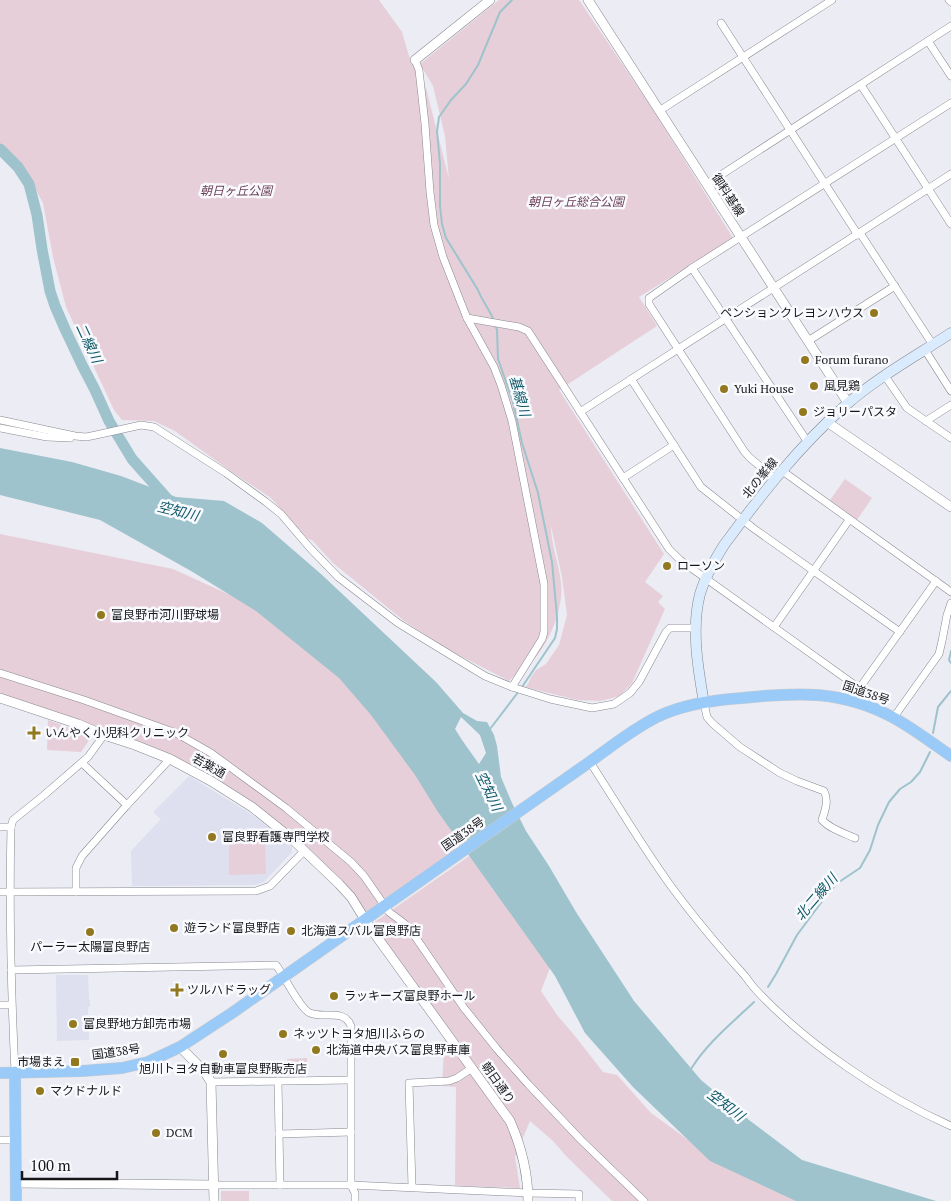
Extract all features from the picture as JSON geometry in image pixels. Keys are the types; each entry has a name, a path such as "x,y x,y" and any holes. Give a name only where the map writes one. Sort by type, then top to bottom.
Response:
{"highway":[{"name":"国道38号","path":"0,1072 82,1071 122,1068 148,1062 180,1047 232,1013 630,733 658,716 673,710 746,697 794,693 832,696 851,700 894,717 951,756"},
{"path":"15,1072 16,1201"}],"main road":[{"name":"北の峯線","path":"704,703 697,655 696,628 698,603 715,558 778,475 827,422 848,403 885,376 951,333"}],"street":[{"path":"490,0 415,60 419,70 434,225 443,257 467,318 494,367 501,385 512,421 544,584 544,632 542,640 512,687"},
{"name":"御料基線","path":"588,0 848,403"},
{"path":"659,111 832,0"},
{"path":"721,23 825,183 895,286 951,391"},
{"path":"707,184 951,26"},
{"path":"928,41 951,76"},
{"path":"861,85 951,224"},
{"path":"951,103 692,268 649,298 649,304 749,457 850,520 951,592"},
{"path":"580,412 951,174"},
{"path":"692,268 808,441"},
{"path":"808,342 895,286"},
{"path":"467,318 519,326 528,331 669,549 680,560 860,688"},
{"path":"885,376 906,408 951,438"},
{"path":"631,380 701,487 753,528 900,632"},
{"path":"926,421 951,405"},
{"path":"0,420 86,437 141,425 154,427 226,473 281,514 338,577 398,623 485,676 550,699 592,708 614,704 630,693 639,682 670,628 696,628"},
{"path":"827,422 951,507"},
{"path":"0,428 47,437 62,438 76,436"},
{"path":"623,478 674,445"},
{"path":"774,627 850,520"},
{"path":"851,700 936,581"},
{"path":"894,717 939,654 951,603"},
{"path":"0,673 176,733 211,753 321,835 364,876 387,904 389,912 405,924 464,1008 503,1056 581,1140 644,1201"},
{"name":"若葉通","path":"0,698 135,745 211,781 273,822 305,850 351,897 365,919"},
{"path":"704,703 707,717 740,747 780,773 824,791 827,796 827,803 822,820 833,828 855,838"},
{"path":"15,1072 10,970 9,892 11,827 13,820 82,763 104,735"},
{"path":"76,892 76,868 82,856 170,760"},
{"path":"82,763 127,805"},
{"path":"586,765 668,882 722,952 756,990 797,1029 835,1058 888,1093 951,1126"},
{"path":"0,827 11,827"},
{"path":"0,892 256,891 270,886 305,850"},
{"name":"朝日通り","path":"365,919 510,1122 518,1139 525,1162 528,1197"},
{"path":"10,970 276,965 302,1006 308,1012 316,1015 340,1015 345,1017 351,1026 351,1184 355,1194 355,1201"},
{"path":"0,1006 11,1006"},
{"path":"180,1047 211,1082 214,1201"},
{"path":"412,1187 409,1083 449,1081 472,1068"},
{"path":"211,1082 350,1080"},
{"path":"278,1081 280,1185"},
{"path":"279,1134 351,1132"},
{"path":"0,1140 16,1140"},
{"path":"16,1183 351,1184 528,1197 579,1194 579,1201"}],"shaded area":[{"name":"富良野看護専門学校","path":"189,776 248,812 292,847 292,852 264,882 255,885 132,886 131,851 161,819 153,812"},
{"name":"富良野地方卸売市場","path":"56,975 88,975 90,1000 90,1007 88,1007 89,1040 57,1041"}],"green space":[{"name":"朝日ヶ丘公園","path":"0,0 379,0 402,32 409,56 426,88 449,179 445,136 433,86 420,64 499,0 579,0 650,105 733,238 639,297 657,326 559,390 664,554 645,582 663,596 658,602 665,609 632,683 620,696 600,701 577,700 525,687 536,670 546,664 559,645 567,615 562,577 551,526 561,583 558,612 551,633 541,651 509,681 447,649 403,620 333,563 312,540 308,539 271,498 175,431 154,421 122,420 114,410 66,307 53,257 43,203 29,177 18,162 0,145"},
{"path":"845,479 872,498 857,520 830,500"},
{"path":"0,534 173,569 259,608 361,693 468,842 362,915 351,897 273,822 170,759 0,698"},
{"path":"48,720 92,736 81,752 47,750"},
{"path":"229,839 265,839 266,874 229,875"},
{"path":"475,852 551,965 541,991 557,1015 603,1072 617,1075 651,1113 705,1152 804,1201 612,1201 553,1141 530,1121 515,1157 520,1188 455,1185 456,1087 442,1086 445,1030 369,926"},
{"path":"307,1058 307,1076 288,1076 287,1059"},
{"path":"221,1191 249,1191 249,1201 221,1201"}],"water":[{"name":"空知川","path":"0,448 72,462 121,476 176,497 224,501 262,523 321,574 436,682 463,713 477,721 487,722 497,746 501,777 526,831 634,1001 701,1080 749,1120 802,1160 936,1201 796,1201 710,1161 633,1087 585,1033 555,976 438,812 415,775 371,715 339,678 256,611 191,571 100,520 0,495","holes":["461,717 480,735 486,753 479,764 455,729"]}],"waterway":[{"name":"基線川","path":"494,321 478,290 446,238 440,206 440,164 437,131 439,117 466,84 478,65 500,12 512,0"},
{"name":"二線川","path":"0,149 18,167 29,184 37,215 50,291 55,306 109,421 132,459 171,503"},
{"name":"基線川","path":"495,325 497,330 498,359 513,402 522,443 538,493 552,562 557,616 555,638 522,687"},
{"name":"北二線川","path":"951,651 949,660 951,663"},
{"name":"基線川","path":"490,729 519,691"},
{"name":"北二線川","path":"933,733 938,707 951,691"},
{"name":"北二線川","path":"768,987 797,935 826,896 836,884 860,868 870,850 878,825 889,802 900,789 911,782 920,772 930,752"},
{"name":"北二線川","path":"691,1069 712,1042 754,1002"}],"place":[{"name":"ペンションクレヨンハウス","path":"874,313"},
{"name":"Forum furano","path":"805,360"},
{"name":"風見鶏","path":"814,386"},
{"name":"Yuki House","path":"724,389"},
{"name":"ジョリーパスタ","path":"803,412"},
{"name":"ローソン","path":"667,566"},
{"name":"富良野市河川野球場","path":"101,615"},
{"name":"いんやく小児科クリニック","path":"34,733"},
{"name":"富良野看護専門学校","path":"212,837"},
{"name":"遊ランド富良野店","path":"174,928"},
{"name":"北海道スバル富良野店","path":"291,931"},
{"name":"パーラー太陽富良野店","path":"90,932"},
{"name":"ツルハドラッグ","path":"177,990"},
{"name":"ラッキーズ富良野ホール","path":"334,996"},
{"name":"富良野地方卸売市場","path":"73,1024"},
{"name":"ネッツトヨタ旭川ふらの","path":"283,1034"},
{"name":"北海道中央バス富良野車庫","path":"316,1050"},
{"name":"旭川トヨタ自動車富良野販売店","path":"223,1054"},
{"name":"市場まえ","path":"75,1062"},
{"name":"マクドナルド","path":"40,1091"},
{"name":"DCM","path":"156,1133"}],"park label":[{"name":"朝日ヶ丘総合公園","path":"576,202"}]}
